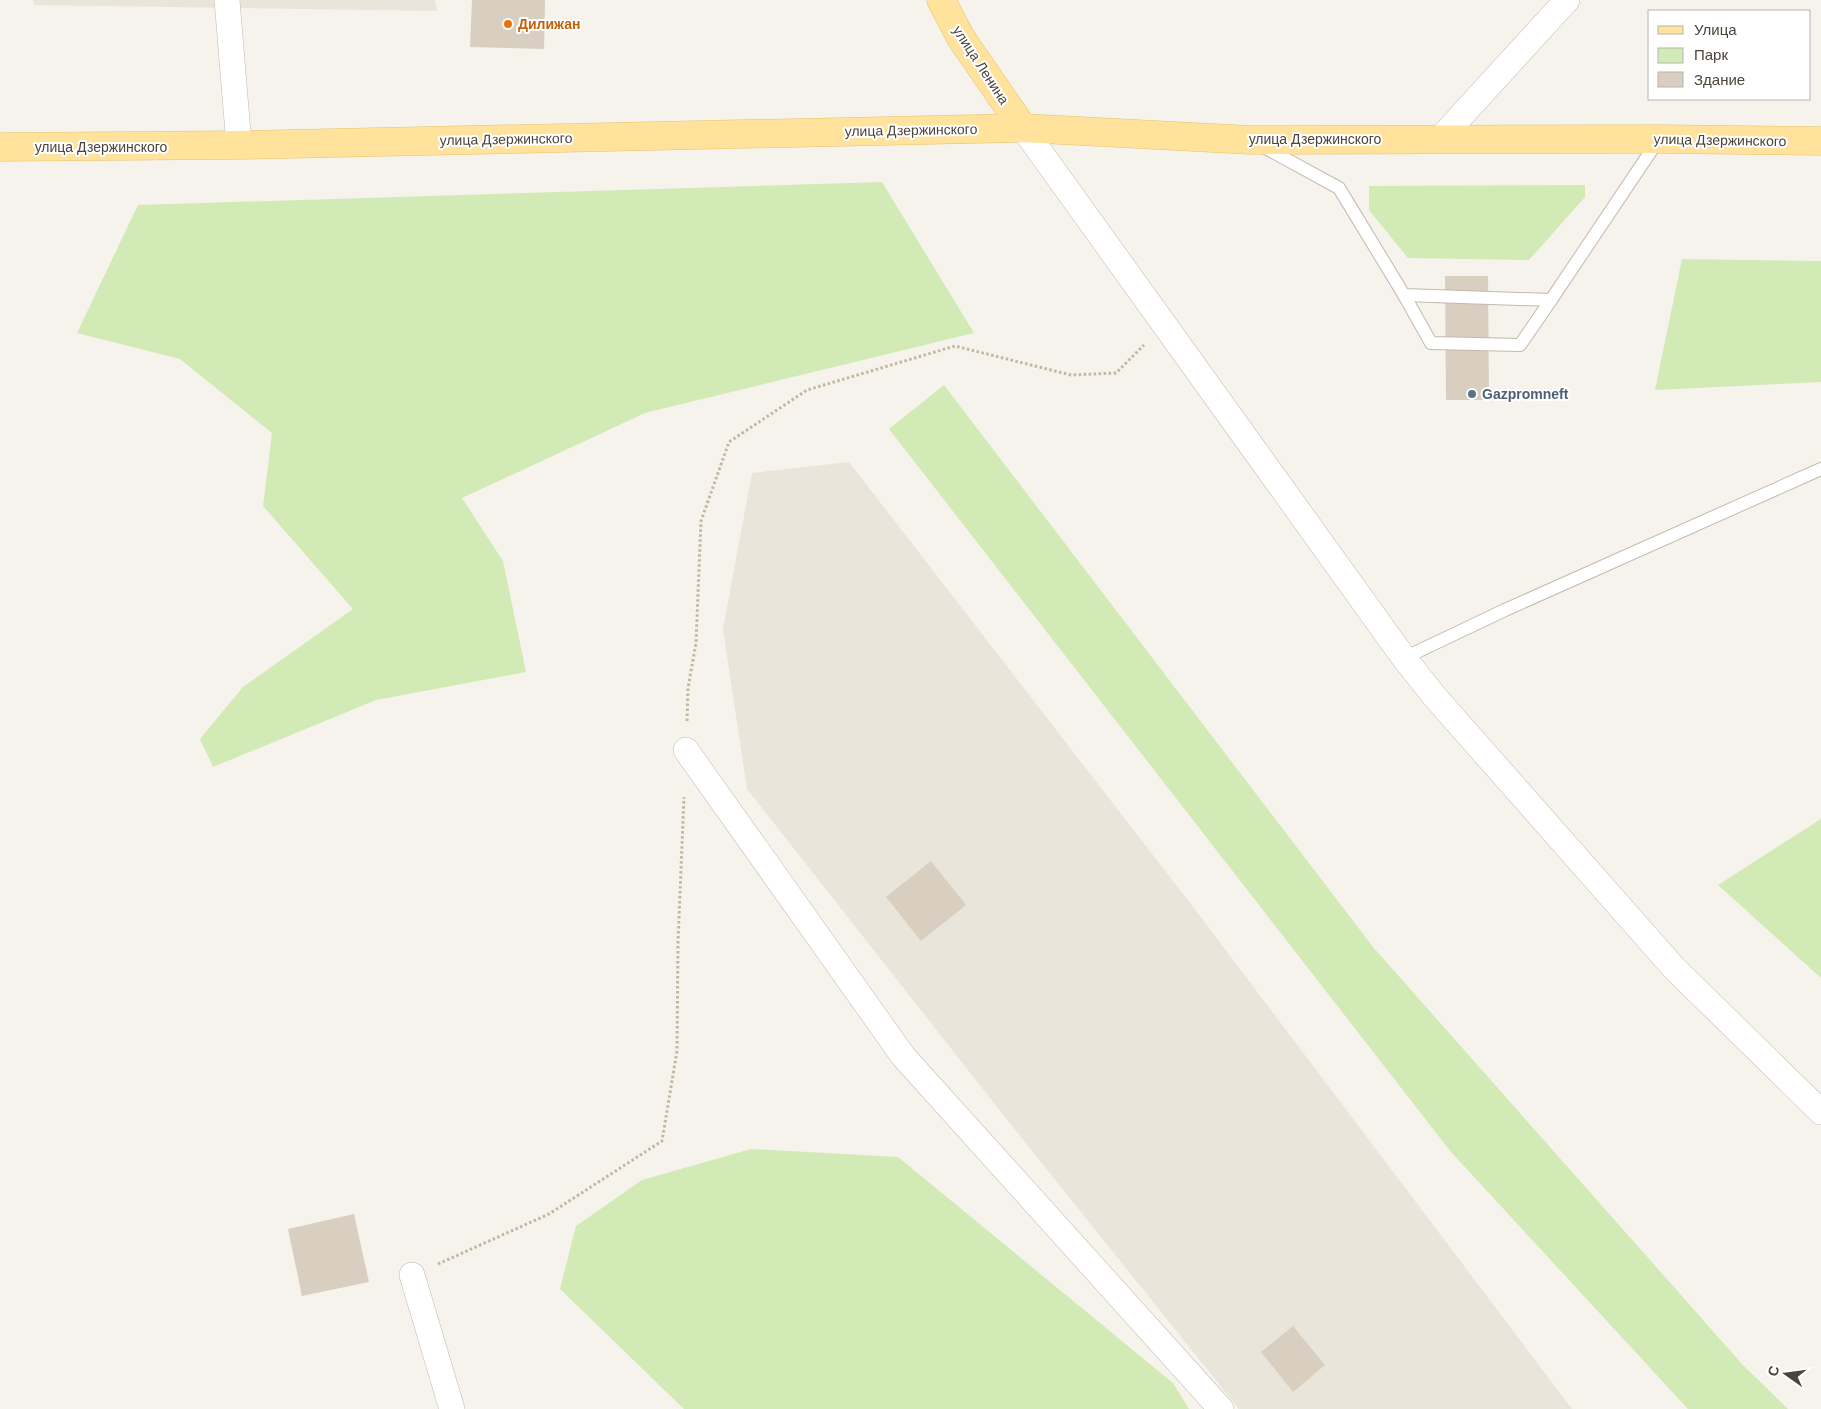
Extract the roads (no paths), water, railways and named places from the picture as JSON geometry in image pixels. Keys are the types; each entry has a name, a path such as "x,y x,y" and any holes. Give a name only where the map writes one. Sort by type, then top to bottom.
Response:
{"main road":[{"name":"улица Ленина","path":"941,0 961,38 1023,128"},
{"name":"улица Дзержинского","path":"0,147 239,146 1023,128 1251,140 1659,139 1821,141"}],"street":[{"path":"226,0 239,146"},
{"path":"1440,139 1567,0"},
{"path":"1023,128 1404,658 1435,697 1674,968 1821,1112"},
{"path":"686,750 903,1056 1198,1381 1221,1409"},
{"path":"412,1275 452,1409"}],"lane":[{"path":"1251,140 1339,188 1404,295 1430,343 1520,345 1659,139"},
{"path":"1404,295 1551,300"},
{"path":"1404,658 1505,610 1821,469"}],"place":[{"name":"Дилижан","path":"508,24"},
{"name":"Gazpromneft","path":"1472,394"}]}
